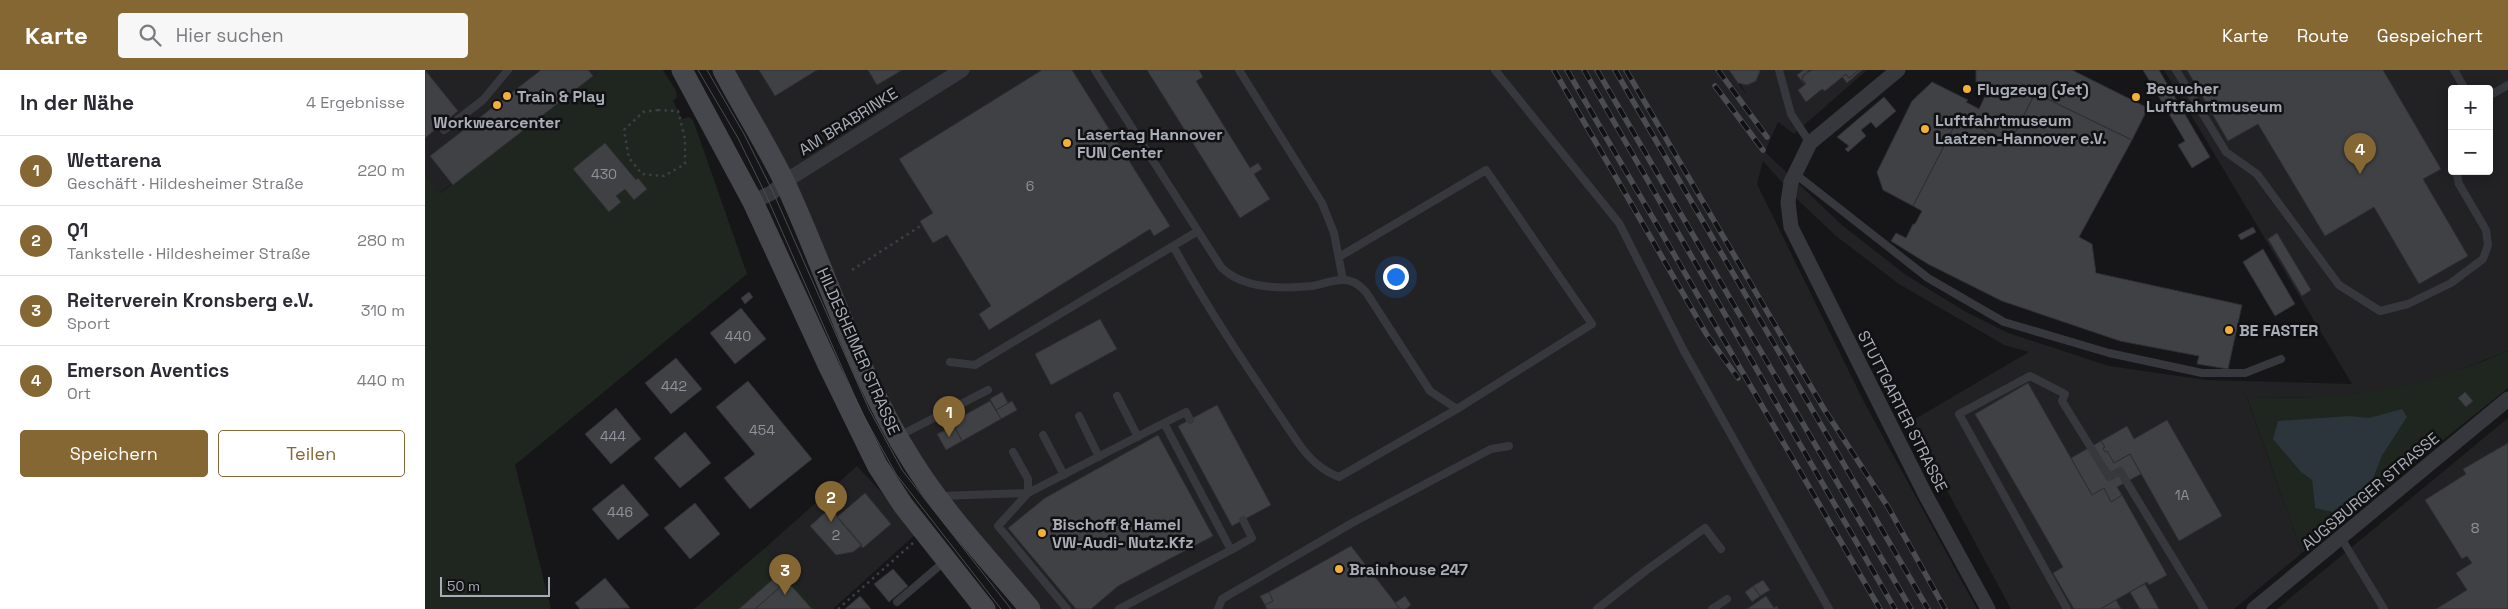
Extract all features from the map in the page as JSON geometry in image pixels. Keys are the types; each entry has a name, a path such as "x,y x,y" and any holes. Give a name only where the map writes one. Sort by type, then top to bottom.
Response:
{"main road":[{"name":"HILDESHEIMER STRASSE","path":"682,70 753,202 837,385 877,465 903,505 985,609"},
{"name":"HILDESHEIMER STRASSE","path":"723,70 784,182 860,358 898,437 936,496 1030,609"}],"street":[{"name":"AM BRABRINKE","path":"753,202 773,192 784,182 943,75 962,70"},
{"path":"1810,142 1898,70"},
{"name":"STUTTGARTER STRASSE","path":"1810,142 1794,173 1788,202 1791,227 1925,494 1989,609"},
{"name":"AUGSBURGER STRASSE","path":"2254,609 2508,398"}],"lane":[{"path":"444,130 483,100 508,70"},
{"path":"1095,70 1197,231 1228,275 1262,286 1311,286 1343,280 1351,281 1366,292 1430,391 1457,409"},
{"path":"1239,70 1322,203 1334,233 1343,280"},
{"path":"1495,70 1619,223 1684,351 1829,609"},
{"path":"1779,70 1791,114 1810,142"},
{"path":"2177,70 2226,152 2257,174 2339,284 2380,311 2408,304 2442,287 2483,259 2488,245 2486,230 2459,184 2457,175"},
{"path":"2454,70 2463,85"},
{"path":"2493,93 2508,84"},
{"path":"1173,246 1199,293 1235,350 1309,458 1326,472 1339,476 1457,409 1591,324 1486,170 1339,257"},
{"path":"1794,173 1927,278 2004,322 2109,353 2202,373 2245,373 2281,359"},
{"path":"950,362 975,365 1197,231"},
{"path":"2067,609 1959,414 2030,376 2065,394 2062,401 2109,477 2119,470 2204,609"},
{"path":"898,437 988,390"},
{"path":"1117,396 1138,437"},
{"path":"1067,609 998,526 1028,493 1185,412 1190,420"},
{"path":"1079,416 1099,457"},
{"path":"1164,423 1231,550"},
{"path":"1043,435 1064,475"},
{"path":"1218,609 1222,599 1352,523 1491,449 1509,446"},
{"path":"1013,452 1028,480 1028,493"},
{"path":"936,496 1028,493"},
{"path":"1119,609 1252,538 1243,520"},
{"path":"1597,609 1705,528 1721,549"},
{"path":"2341,538 2384,609"},
{"path":"897,602 946,560"},
{"path":"1712,609 1727,599"}],"path":[{"path":"678,111 685,139 685,164 664,176 641,174 629,158 624,130 643,112 678,111"},
{"path":"852,270 922,225"},
{"path":"838,609 925,532"}],"shaded area":[{"path":"425,70 601,70 439,193 425,175"},
{"path":"601,70 663,70 676,91 677,97 673,101 682,119 689,117 693,120 747,274 515,465 551,609 425,609 425,175 440,193"},
{"path":"726,70 1730,70 1747,95 1732,70 1867,70 1794,134 1778,122 1765,152 1843,226 1906,275 1966,312 2008,333 2109,366 2206,380 2352,384 2164,70 2508,70 2508,351 2439,378 2385,390 2329,397 2247,398 2302,553 2234,609 2011,609 1910,422 2029,352 2004,345 1899,284 1836,236 1798,200 1763,161 1757,184 1863,400 1977,609 1030,609 929,486"},
{"path":"2508,351 2508,388 2302,553 2247,397 2316,397 2381,390 2444,375","holes":["2350,416 2360,419 2407,417 2382,456 2372,481 2315,508 2312,480 2307,475"]},
{"path":"2402,409 2407,417 2382,456 2372,481 2333,512 2315,508 2312,480 2301,472 2273,439 2278,421 2350,416 2369,418"},
{"path":"2508,418 2508,609 2277,609"},
{"path":"857,466 918,532 833,609 819,609 765,548"},
{"path":"765,548 819,609 694,609"}],"building":[{"path":"425,70 458,111 425,138"},
{"path":"541,70 588,70 593,76 453,185 430,156"},
{"path":"759,70 817,70 775,96"},
{"path":"868,70 902,70 877,85"},
{"path":"1042,70 1072,70 1170,226 1154,236 1150,229 989,330 979,314 991,306 947,235 933,243 920,221 933,213 899,159"},
{"path":"1147,70 1199,70 1203,77 1196,81 1250,168 1258,163 1262,169 1254,174 1270,199 1240,218"},
{"path":"1729,70 1760,71 1756,81 1747,85 1738,83"},
{"path":"1803,70 1808,70 1810,72 1808,71 1802,79 1805,85 1797,75"},
{"path":"1812,70 1859,70 1849,78 1846,74 1825,91 1822,89 1806,102 1798,90 1806,84 1802,79 1803,75"},
{"path":"1859,70 1862,70 1847,83 1842,77 1846,74 1849,78"},
{"name":"Luftfahrtmuseum Laatzen-Hannover e.V.","path":"1976,70 2072,70 2148,108 2132,140 2035,93 2010,143 1959,117 1913,206 1883,190 1877,172 1912,101 1932,82 1968,100 1966,102 1979,109 1986,94 1976,83"},
{"path":"2143,70 2159,70 2210,157 2192,168 2178,145 2185,141"},
{"path":"2187,70 2383,70 2441,169 2423,179 2468,256 2419,284 2374,207 2325,236 2258,124 2228,141"},
{"path":"2035,93 2132,140 2079,237 2092,244 2096,273 2242,305 2228,369 2197,364 2199,356 2120,341 2002,301 1928,264 1891,241 1896,233 1906,238 1913,224 1915,224 1922,211 1913,206 1959,117 2010,143"},
{"path":"1884,97 1896,111 1876,128 1871,122 1861,130 1866,136 1848,152 1845,149 1849,146 1837,137"},
{"path":"605,143 636,180 638,178 647,189 634,200 625,189 616,196 621,202 609,212 573,169"},
{"path":"2253,227 2256,232 2241,240 2238,235"},
{"path":"2277,233 2311,290 2302,296 2268,239"},
{"path":"2263,249 2295,304 2275,316 2243,262"},
{"path":"749,292 753,297 745,304 741,298"},
{"path":"741,308 766,339 735,364 710,333"},
{"path":"1100,319 1117,349 1051,385 1035,354"},
{"path":"676,358 702,389 671,414 645,383"},
{"path":"748,381 812,459 750,509 724,478 755,454 716,407"},
{"path":"2028,383 2092,495 2104,488 2111,502 2122,495 2167,575 2149,585 2147,582 2100,609 2074,609 2053,573 2063,567 1975,414"},
{"path":"1002,392 1008,403 996,410 990,399"},
{"path":"2465,392 2473,401 2466,407 2458,398"},
{"path":"990,401 1001,419 962,441 952,422"},
{"path":"1012,401 1017,410 1001,419 996,410"},
{"path":"1217,405 1271,505 1232,526 1178,426"},
{"path":"616,408 641,439 611,464 585,434"},
{"path":"2167,420 2222,516 2179,541 2130,454 2114,463 2107,451 2105,452 2103,448 2105,447 2101,441 2127,426 2134,439"},
{"path":"954,426 962,441 946,450 937,434"},
{"path":"685,432 711,463 680,488 654,458"},
{"path":"1158,435 1213,536 1118,586 1091,609 1076,609 1008,528 1045,498"},
{"path":"2101,441 2105,447 2103,448 2105,452 2107,451 2114,463 2130,454 2141,474 2117,487 2122,495 2111,502 2104,488 2092,495 2071,458"},
{"path":"2508,443 2508,609 2436,609 2467,590 2456,573 2472,563 2467,556 2462,559 2425,500 2466,474 2463,469"},
{"path":"623,484 649,515 618,540 592,509"},
{"path":"865,493 891,524 863,548 837,517"},
{"path":"695,503 720,534 690,559 664,528"},
{"path":"830,508 862,545 853,552 836,555 810,526"},
{"name":"Brainhouse 247","path":"1351,546 1400,609 1267,609 1265,605 1273,601 1269,592"},
{"path":"893,569 908,586 889,602 874,584"},
{"path":"780,573 787,581 755,609 739,609"},
{"path":"605,578 630,608 580,609 575,603"},
{"path":"1763,580 1770,590 1760,596 1753,586"},
{"path":"787,581 812,609 755,609"},
{"path":"2145,584 2159,609 2140,609 2130,592"},
{"path":"1753,586 1760,596 1752,602 1745,592"},
{"path":"1269,592 1273,601 1265,605 1260,596"},
{"path":"860,596 871,609 845,609"},
{"path":"1405,596 1411,605 1406,609 1400,609 1395,603"},
{"path":"1766,596 1774,608 1777,606 1778,609 1747,609"},
{"path":"2116,600 2121,609 2100,609 2106,606"}],"tram line":[{"path":"698,70 738,138 766,195 862,413 896,474 1001,609"},
{"path":"707,70 744,134 773,192 869,409 902,470 1011,609"}],"railway":[{"path":"1554,70 1707,335 1738,378"},
{"path":"1567,70 1880,609"},
{"path":"1584,70 1895,609"},
{"path":"1597,70 1911,609"},
{"path":"1615,70 1928,609"},
{"path":"1626,70 1824,409 1888,507 1945,609"},
{"path":"1718,70 1767,137"},
{"path":"1715,86 1763,150"}],"place":[{"name":"Flugzeug (Jet)","path":"1967,89"},
{"name":"Train & Play","path":"507,96"},
{"name":"Besucher Luftfahrtmuseum","path":"2136,97"},
{"name":"Workwearcenter","path":"497,105"},
{"name":"Luftfahrtmuseum Laatzen-Hannover e.V.","path":"1925,129"},
{"name":"Lasertag Hannover FUN Center","path":"1067,143"},
{"name":"Emerson Aventics","path":"2360,174"},
{"name":"BE FASTER","path":"2229,330"},
{"name":"Wettarena","path":"949,437"},
{"name":"Q1","path":"831,522"},
{"name":"Bischoff & Hamel VW-Audi- Nutz.Kfz","path":"1042,533"},
{"name":"Brainhouse 247","path":"1339,569"},
{"name":"Reiterverein Kronsberg e.V.","path":"785,595"}]}
